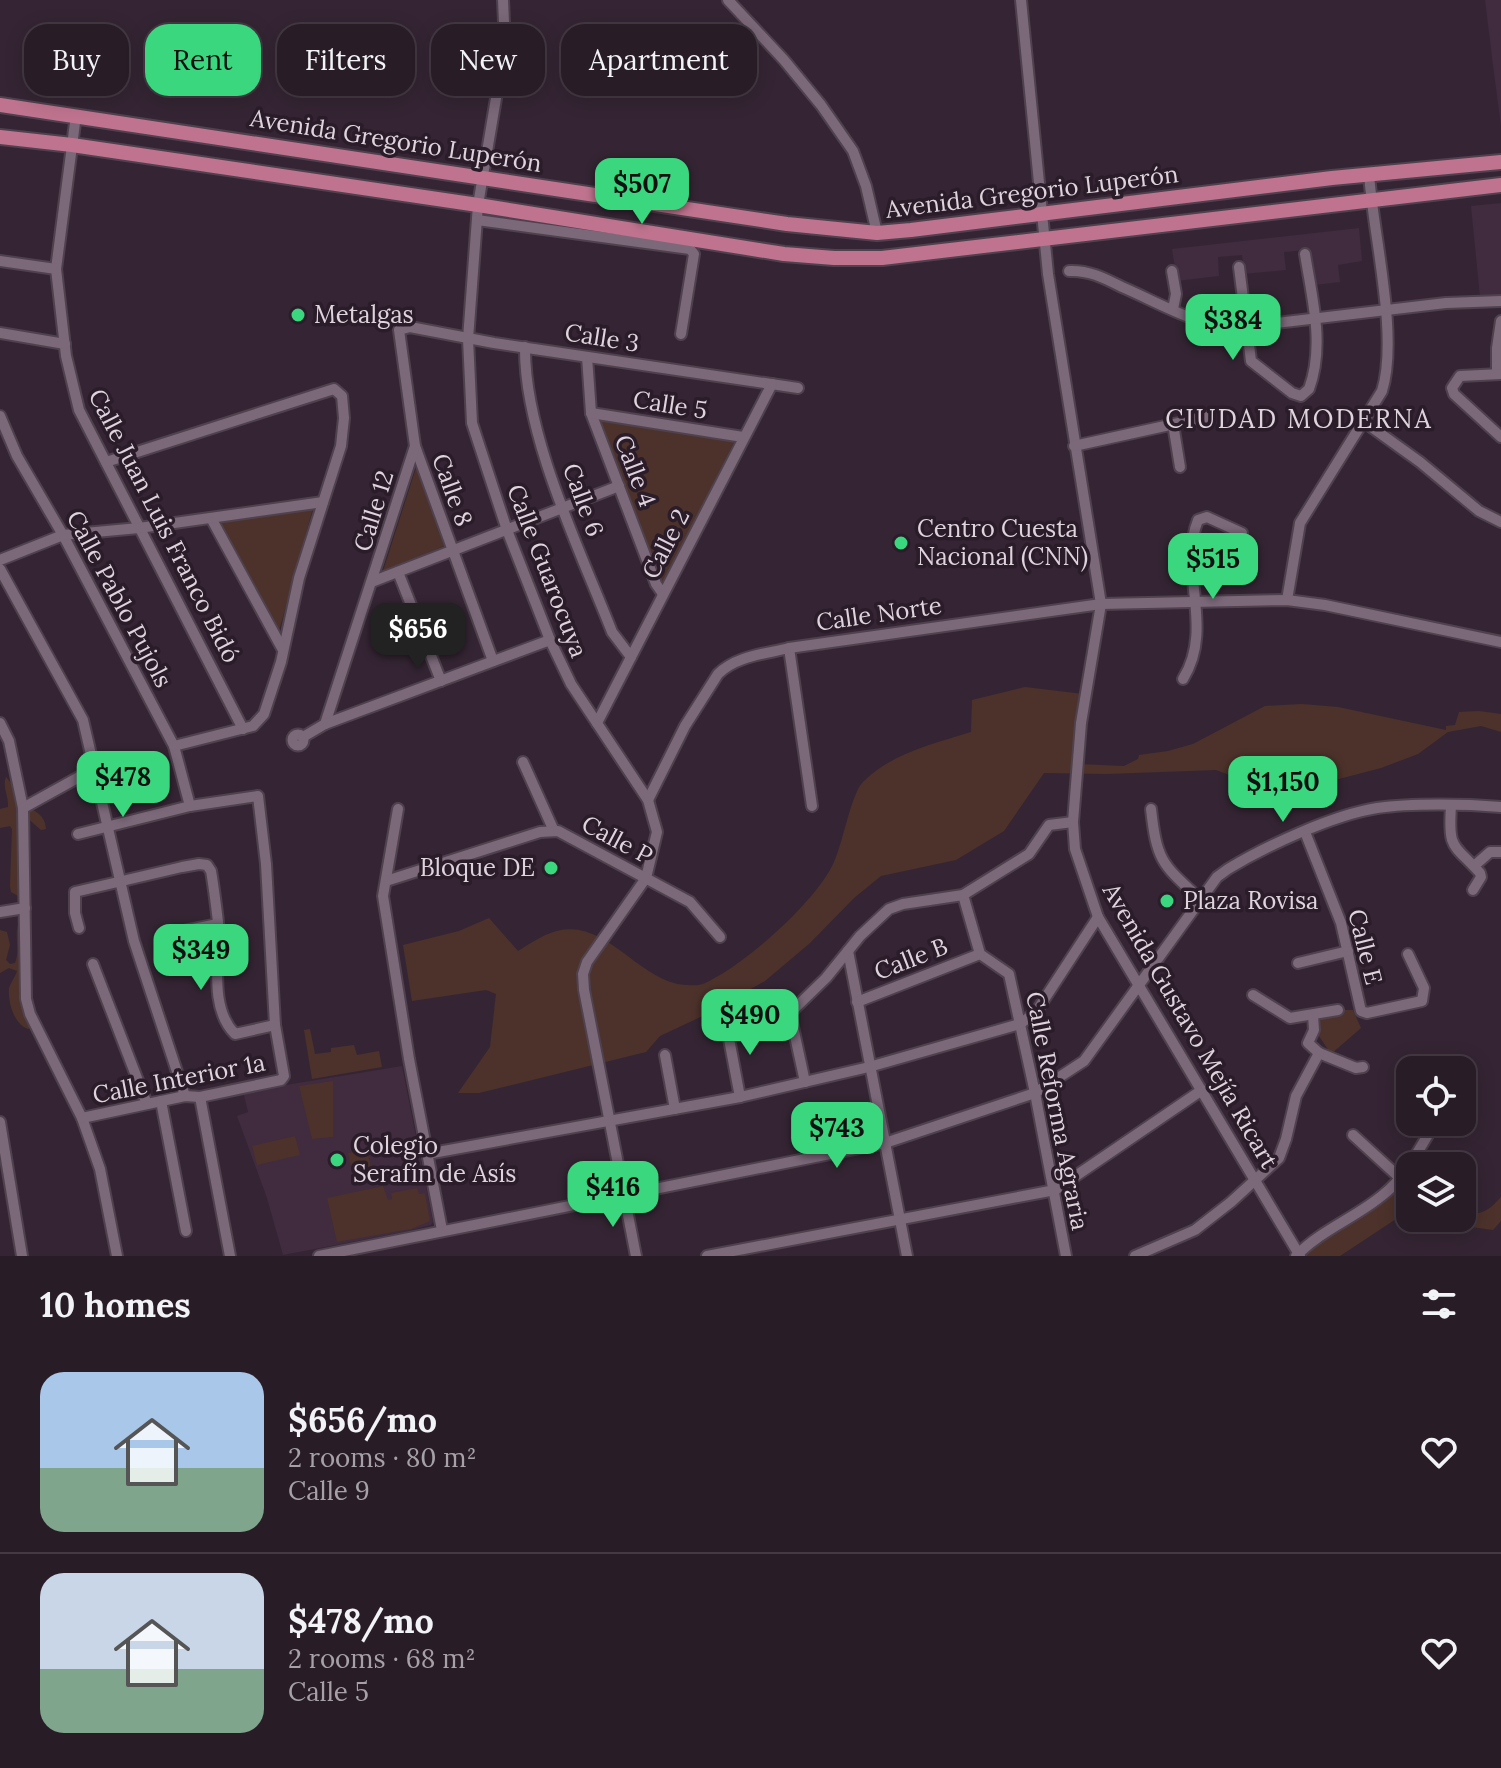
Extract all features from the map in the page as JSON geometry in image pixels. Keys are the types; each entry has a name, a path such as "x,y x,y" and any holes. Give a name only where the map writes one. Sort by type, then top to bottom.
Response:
{"main road":[{"name":"Avenida Gregorio Luperón","path":"0,105 787,224 877,233 1369,174 1501,162"},
{"name":"Avenida Gregorio Luperón","path":"0,137 72,145 478,213 834,258 882,258 1501,185"}],"street":[{"name":"Calle Guarocuya","path":"503,0 505,45 482,176 468,339 472,423 507,530 550,640 571,684 648,800 657,832 646,878 587,962 583,974 636,1256"},
{"path":"728,0 784,60 853,151 866,186 877,233"},
{"name":"Avenida Gustavo Mejía Ricart","path":"1021,0 1045,237 1074,446 1101,604 1081,723 1073,822 1079,866 1098,917 1298,1255"},
{"name":"Calle Juan Luis Franco Bidó","path":"76,115 56,269 70,378 79,410 243,729"},
{"path":"1287,600 1300,523 1382,391 1388,374 1385,310 1369,174"},
{"path":"478,213 690,249 694,254 681,334"},
{"path":"1239,267 1251,361 1292,393 1303,395 1309,389 1316,365 1315,319 1305,254"},
{"path":"0,261 56,269"},
{"path":"1069,271 1089,272 1218,326 1248,328 1385,310 1501,301"},
{"path":"1172,271 1176,294 1173,309"},
{"path":"1501,321 1497,348 1499,374 1466,374 1456,378 1452,388 1454,394 1501,437"},
{"name":"Calle 3","path":"401,328 798,388"},
{"name":"Calle 8","path":"401,328 398,335 408,379 415,446 493,661"},
{"path":"0,333 65,344"},
{"name":"Calle 6","path":"525,347 532,411 564,507 612,632 631,657"},
{"name":"Calle 4","path":"587,357 591,413 656,584 663,594"},
{"name":"Calle 2","path":"597,723 772,384"},
{"path":"106,462 334,389 342,396 341,446 299,578 283,650 264,714 260,721 243,729 174,746"},
{"name":"Calle 5","path":"591,413 743,437"},
{"name":"Calle Pablo Pujols","path":"0,416 17,456 63,535 174,746 190,806"},
{"path":"1074,446 1206,417"},
{"path":"1363,421 1420,462 1479,511 1501,522"},
{"path":"1173,424 1180,467"},
{"name":"Calle 12","path":"325,724 374,581 415,446"},
{"path":"374,581 619,486"},
{"path":"0,560 63,535 139,528 323,502"},
{"path":"1183,679 1192,665 1197,646 1193,546 1198,520 1207,517 1242,533"},
{"path":"211,518 283,650"},
{"path":"0,569 83,720 134,941 185,1096"},
{"path":"398,572 441,681"},
{"name":"Calle Norte","path":"648,800 685,726 718,674 744,658 789,648 1101,604 1287,600 1325,605 1501,642"},
{"path":"303,737 325,724 550,640"},
{"path":"789,648 812,806"},
{"path":"0,723 9,741 23,808 26,999 30,1014 82,1118 100,1169 117,1256"},
{"path":"523,762 554,831"},
{"path":"23,808 81,776 96,773"},
{"path":"78,834 190,806 255,794 259,798 266,864 275,1025 235,1034 231,1030 219,1001 218,924 211,871 207,865 182,867 75,892 79,928"},
{"path":"1451,806 1451,842 1481,877 1473,890"},
{"path":"319,1256 885,1143 1035,1093 1084,1061 1217,877 1228,869 1305,832 1377,808 1501,807"},
{"path":"398,809 383,896 409,1059 442,1230"},
{"path":"1151,809 1158,855 1168,869 1201,900"},
{"path":"805,1082 790,1013 826,978 860,936 889,909 963,895 1029,854 1049,825 1073,822"},
{"name":"Calle P","path":"386,881 540,832 554,831 590,847 690,902 720,937"},
{"name":"Calle E","path":"1305,832 1337,912 1359,1006 1367,1013 1422,1001 1424,988 1408,954"},
{"path":"1474,866 1490,852 1501,852"},
{"path":"963,895 980,954"},
{"path":"0,912 25,908"},
{"path":"427,1154 740,1097 869,1067 1020,1024 1036,1012 1098,917"},
{"path":"183,931 218,924"},
{"path":"848,951 907,1256"},
{"path":"1298,963 1348,951"},
{"name":"Calle B","path":"857,1002 980,954"},
{"name":"Calle Reforma Agraria","path":"980,954 1009,974 1066,1256"},
{"path":"93,964 147,1104"},
{"path":"1253,995 1290,1018 1338,1010"},
{"path":"1313,1015 1314,1030 1308,1043 1319,1053 1356,1068 1363,1067"},
{"path":"726,1023 740,1097"},
{"name":"Calle Interior 1a","path":"82,1118 185,1096 200,1097 283,1078 275,1025"},
{"path":"1136,1256 1195,1230 1279,1158 1296,1096 1319,1053"},
{"path":"665,1055 675,1109"},
{"path":"707,1256 1055,1190 1202,1090"},
{"path":"200,1097 230,1256"},
{"path":"161,1101 186,1231"},
{"path":"0,1122 22,1256"},
{"path":"1353,1135 1396,1174"},
{"path":"1298,1255 1386,1193 1396,1182"},
{"path":"1298,1255 1375,1203"}],"shaded area":[{"path":"1485,0 1501,0 1501,126 1494,73"},
{"path":"1501,203 1501,296 1480,297 1471,206"},
{"path":"1359,228 1362,261 1338,265 1340,282 1315,285 1307,250 1284,252 1286,270 1244,274 1242,255 1218,257 1219,276 1177,281 1172,249"},
{"path":"597,418 735,440 662,585"},
{"path":"416,468 444,546 382,572 384,568"},
{"path":"313,508 279,631 221,523"},
{"path":"1025,687 1083,694 1077,764 1124,766 1138,759 1139,755 1193,744 1265,706 1302,704 1338,707 1446,730 1446,726 1455,725 1459,712 1479,711 1501,714 1501,732 1481,726 1448,732 1418,754 1381,768 1312,786 1261,787 1216,770 1044,773 1004,831 956,860 881,876 765,981 660,1036 646,1052 479,1093 458,1093 490,1047 496,994 486,990 412,1001 403,945 459,931 489,918 518,951 549,933 578,930 609,943 653,974 669,981 685,985 703,984 758,948 812,895 834,862 855,797 863,782 900,757 971,732 972,700"},
{"path":"6,777 12,784 17,801 40,815 46,829 41,830 25,816 21,894 18,896 11,892 10,886 12,829 10,826 0,828 0,809 8,807"},
{"path":"21,918 28,981 20,993 33,1005 37,1020 28,1029 16,1018 9,995 17,971 9,968 0,973 0,930 7,932 10,945 6,960 10,964 15,963 17,929"},
{"path":"1341,1010 1353,1010 1361,1028 1331,1054 1319,1036 1317,1019"},
{"path":"310,1029 315,1054 354,1045 357,1055 379,1051 382,1067 312,1079 304,1030"},
{"name":"Colegio Serafín de Asís","path":"402,1066 433,1222 404,1232 283,1255 267,1198 237,1116 248,1112 244,1095"},
{"path":"333,1081 333,1137 312,1139 299,1086"},
{"path":"295,1136 300,1155 257,1165 252,1146"},
{"path":"367,1149 374,1182 355,1185 348,1153"},
{"path":"1396,1182 1396,1219 1340,1256 1299,1256"},
{"path":"383,1186 388,1200 392,1199 391,1193 417,1188 419,1194 425,1193 430,1221 411,1229 337,1242 327,1198"},
{"path":"1501,1197 1501,1221 1493,1230 1476,1228 1476,1213 1493,1206"}],"place":[{"name":"Metalgas","path":"298,315"},
{"name":"Centro Cuesta Nacional (CNN)","path":"901,543"},
{"name":"Bloque DE","path":"551,868"},
{"name":"Plaza Rovisa","path":"1167,901"},
{"name":"Colegio Serafín de Asís","path":"337,1160"}],"district":[{"name":"CIUDAD MODERNA","path":"1299,419"}]}
